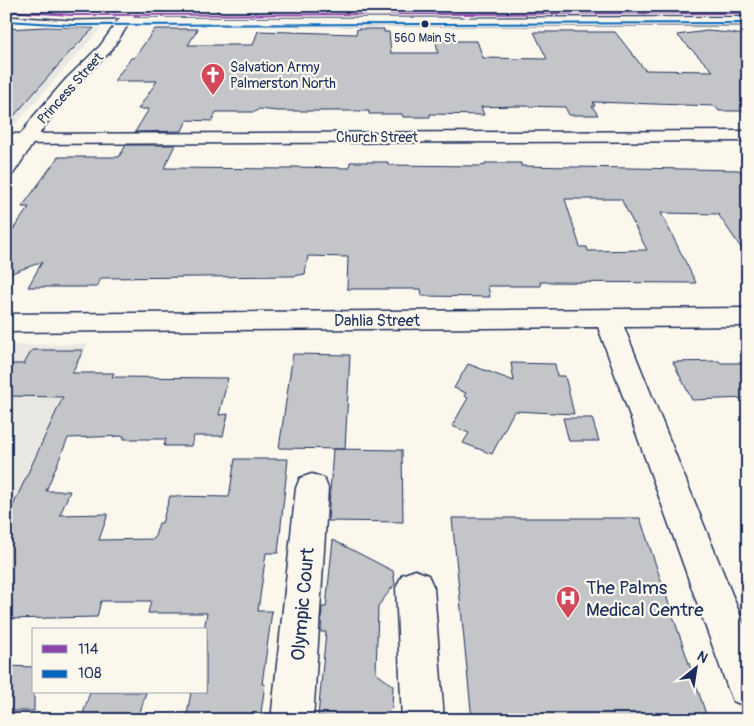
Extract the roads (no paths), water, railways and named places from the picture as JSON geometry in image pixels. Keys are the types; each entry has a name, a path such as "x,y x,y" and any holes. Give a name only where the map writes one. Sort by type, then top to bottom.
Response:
{"main road":[{"path":"222,8 292,11"},
{"path":"352,11 405,8"},
{"path":"6,11 72,15 292,11 601,11 748,8"},
{"path":"601,11 748,14"},
{"path":"6,24 128,14 748,21"},
{"name":"Princess Street","path":"6,170 39,121 71,82 105,49 128,14"},
{"name":"Church Street","path":"6,139 748,136"},
{"name":"Dahlia Street","path":"6,323 748,317"},
{"path":"608,318 748,686"},
{"name":"Olympic Court","path":"292,720 312,488"},
{"path":"415,588 422,720"}],"place":[{"name":"560 Main St","path":"425,24"},
{"name":"Salvation Army Palmerston North","path":"213,96"},
{"name":"The Palms Medical Centre","path":"568,619"}]}
